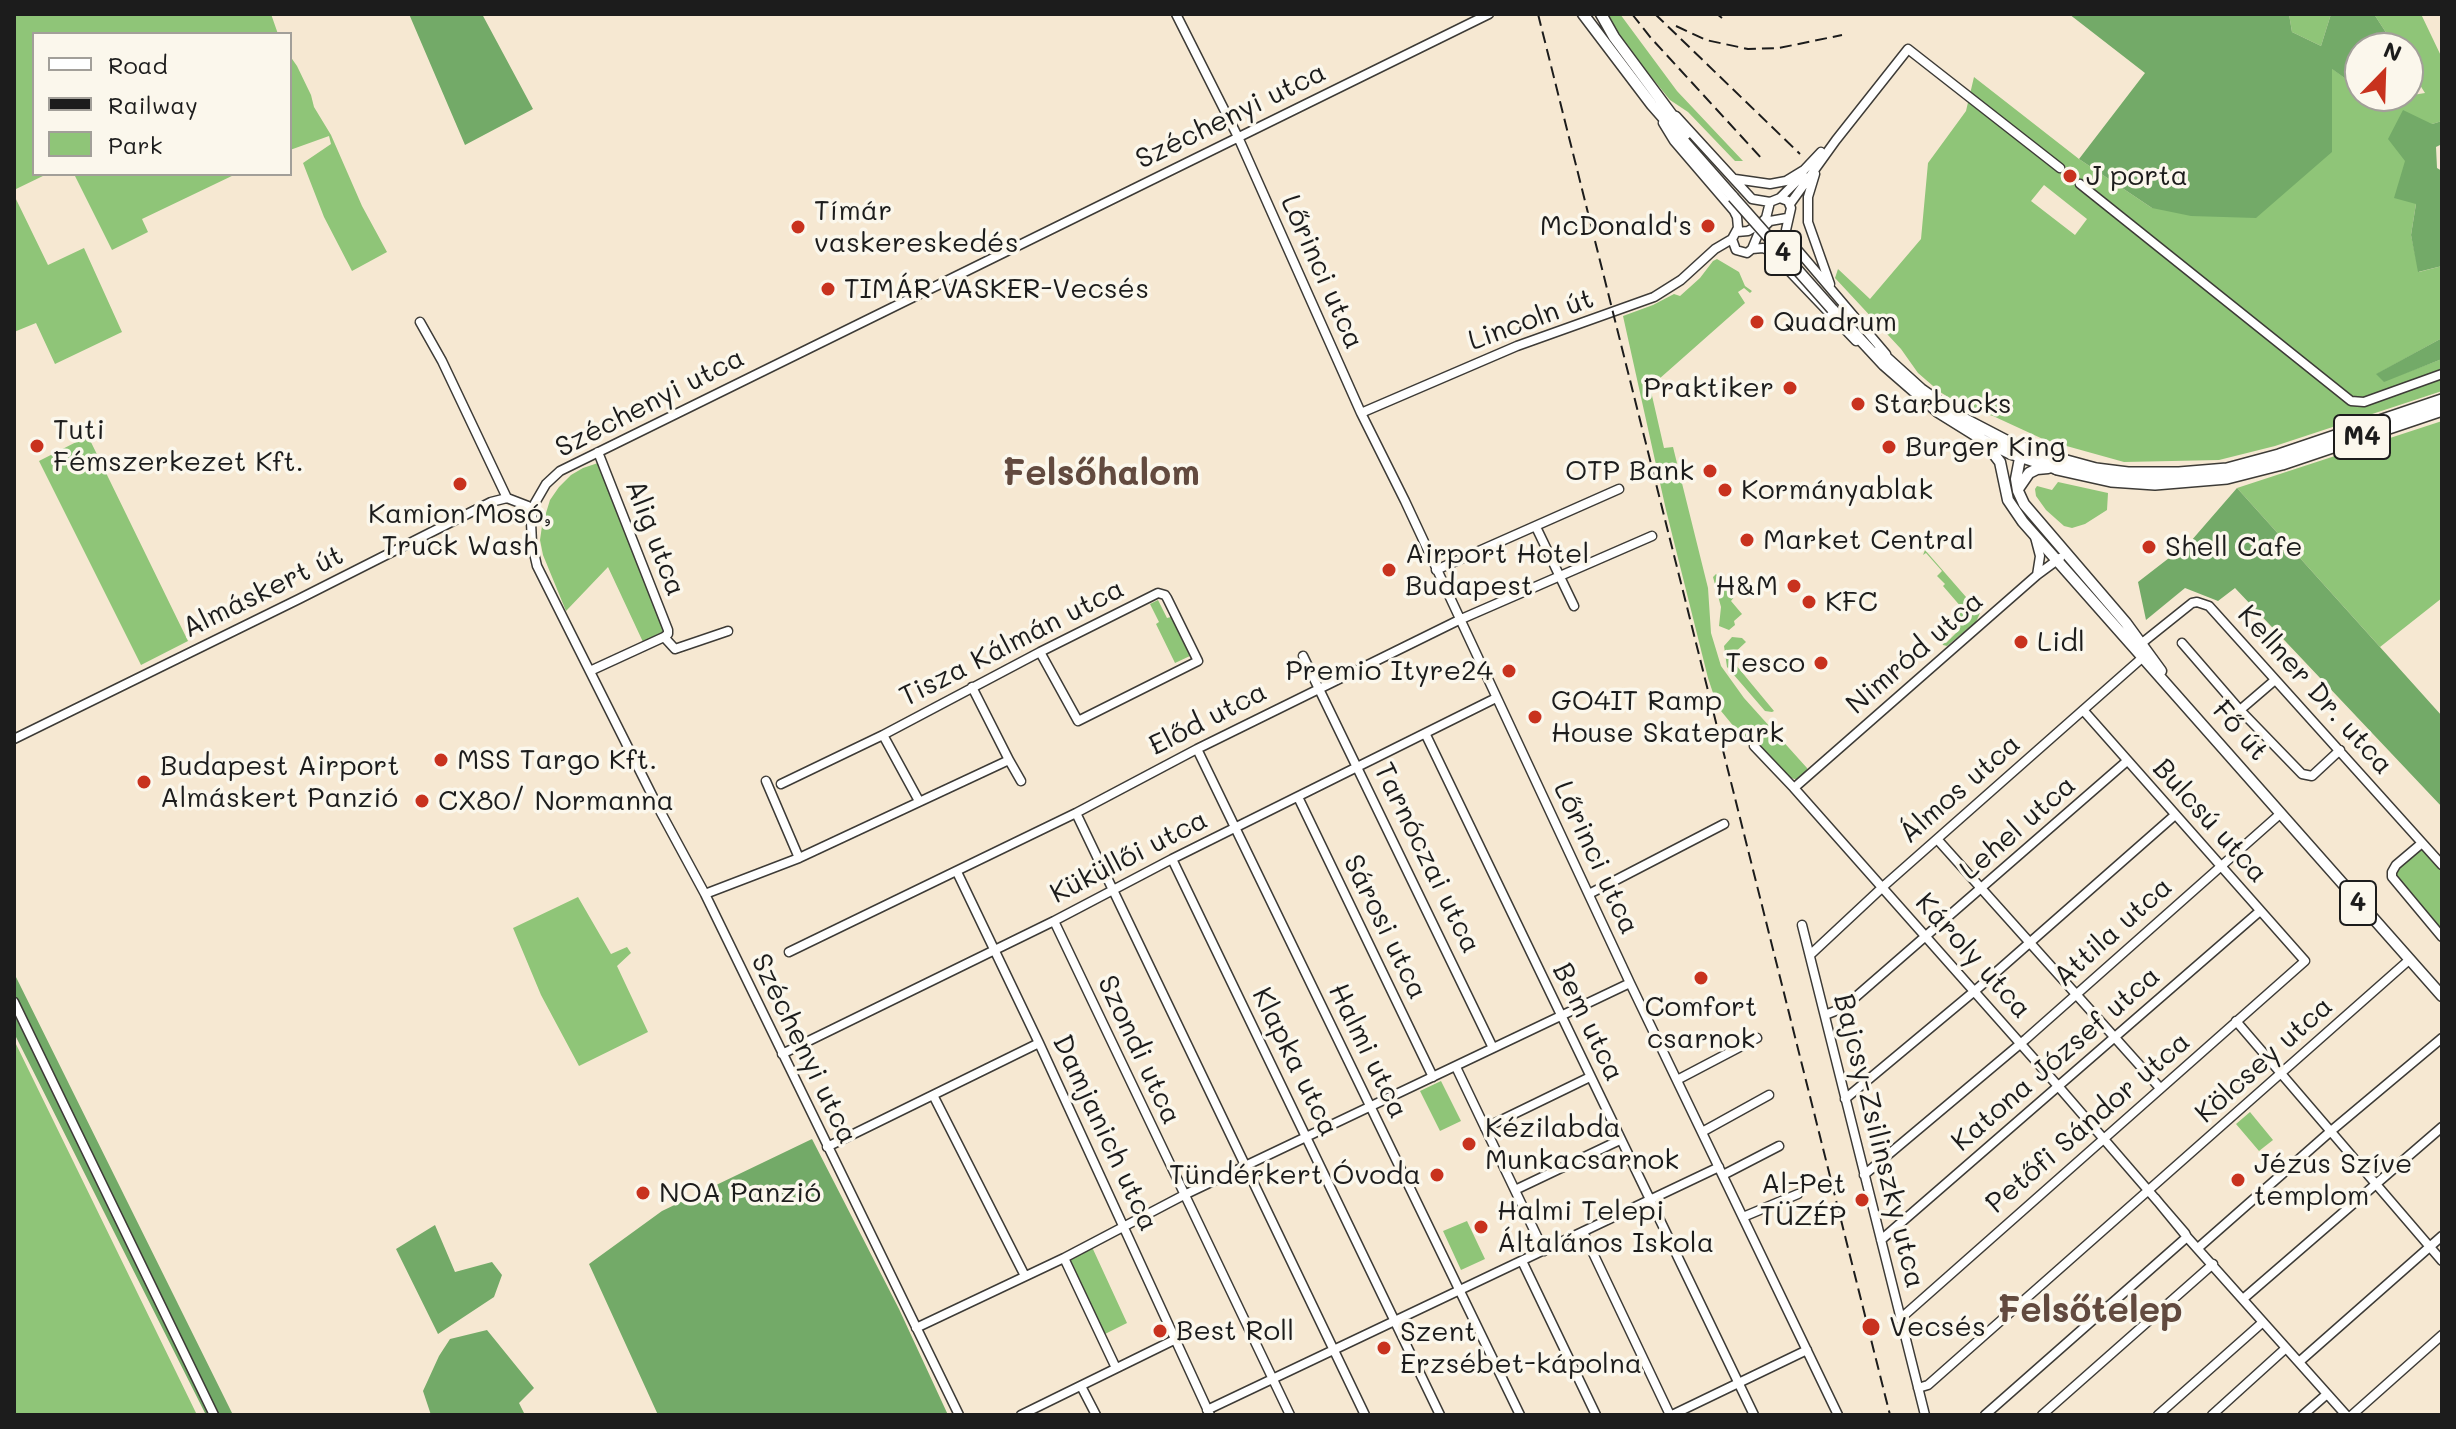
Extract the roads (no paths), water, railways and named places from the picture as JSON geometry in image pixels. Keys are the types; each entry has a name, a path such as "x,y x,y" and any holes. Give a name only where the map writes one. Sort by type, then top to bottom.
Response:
{"highway":[{"name":"M4","path":"2037,453 2096,469 2128,473 2227,469 2279,455 2442,400"},
{"name":"M4","path":"2057,469 2111,481 2155,484 2227,478 2282,464 2442,410"}],"main road":[{"name":"4","path":"1583,14 1681,133 1884,365 1938,412 1983,440 2000,462 2012,493 2061,557 2142,643 2187,708"},
{"name":"4","path":"1601,14 1656,102"},
{"name":"4","path":"1834,306 1940,404 2009,442 2020,455"},
{"path":"1983,440 2057,469"},
{"path":"2009,442 2037,453"},
{"path":"2012,493 2008,468 2020,455 2037,453"},
{"path":"2012,493 2029,473 2037,469 2057,469"},
{"name":"Fő út","path":"2012,493 2014,510 2034,535 2061,557 2122,636 2442,996"},
{"path":"2122,636 2142,643"}],"street":[{"name":"Lőrinci utca","path":"1176,14 1238,137 1361,413 1838,1415"},
{"name":"Széchenyi utca","path":"959,1415 705,894 537,566 532,544 533,508 546,484 560,471 1489,14"},
{"path":"1897,367 1790,241 1786,230 1790,204 1908,49 2060,168"},
{"path":"1656,102 1687,126 1752,199 1770,202 1780,198 1836,140"},
{"path":"1656,102 1674,141 1734,211 1737,217 1736,250"},
{"path":"1734,179 1770,184 1793,179 1828,143 1836,140"},
{"path":"1832,289 1808,222 1808,197 1813,178 1836,140"},
{"path":"2080,184 2351,401 2364,402 2442,374"},
{"path":"1780,198 1790,204"},
{"path":"1735,235 1760,224 1768,213 1770,202"},
{"path":"1768,213 1777,221"},
{"path":"1709,255 1736,250 1747,253 1763,227 1770,221 1787,218"},
{"path":"1748,231 1754,244 1770,251 1839,324 1884,365"},
{"name":"Lincoln út","path":"1361,413 1517,346 1654,297 1681,280 1735,235"},
{"path":"420,322 442,361 507,498 533,508"},
{"name":"Alig utca","path":"598,452 668,630 664,637"},
{"path":"491,502 498,489 497,480"},
{"path":"1436,570 1619,489"},
{"name":"Almáskert út","path":"14,739 491,502 507,498"},
{"path":"1536,527 1574,606"},
{"path":"2034,535 2040,556 2037,575"},
{"name":"Előd utca","path":"789,952 1076,813 1320,687 1459,620 1652,536"},
{"name":"Nimród utca","path":"1794,788 2061,557"},
{"name":"Tisza Kálmán utca","path":"781,784 883,735 1040,652 1161,593 1167,598 1198,661 1078,721 1040,652"},
{"name":"Kellner Dr. utca","path":"2142,643 2186,606 2192,603 2209,606 2442,865"},
{"path":"590,671 664,637 675,649 728,631"},
{"path":"2182,643 2240,710 2302,774 2312,776 2340,750"},
{"name":"Tarnóczai utca","path":"1303,656 1493,1048"},
{"name":"Álmos utca","path":"1810,955 2142,658"},
{"path":"2240,710 2275,680"},
{"path":"972,687 1021,781"},
{"name":"Küküllői utca","path":"782,1054 1496,698"},
{"name":"Bulcsú utca","path":"2083,710 2305,961"},
{"path":"883,735 919,801"},
{"name":"Bem utca","path":"1426,735 1754,1415"},
{"name":"Károly utca","path":"1754,746 1883,888 2346,1415"},
{"name":"Halmi utca","path":"1197,749 1520,1415"},
{"path":"705,894 799,858 1009,760"},
{"name":"Lehel utca","path":"1825,1015 1843,1008 2127,761"},
{"path":"766,781 799,858"},
{"name":"Sárosi utca","path":"1298,797 1433,1077"},
{"path":"1076,813 1365,1415"},
{"name":"Attila utca","path":"1864,1175 2020,1043 2280,814"},
{"path":"1845,1099 2030,943 2175,815"},
{"path":"1589,894 1724,824"},
{"path":"1937,839 2160,1088"},
{"path":"2422,843 2396,865 2392,877 2442,937"},
{"name":"Klapka utca","path":"1172,859 1440,1415"},
{"name":"Damjanich utca","path":"957,872 1125,1226 1208,1412"},
{"name":"Katona József utca","path":"1881,1240 2260,911"},
{"name":"Szondi utca","path":"1054,921 1290,1415"},
{"name":"Bajcsy-Zsilinszky utca","path":"1802,925 1925,1415"},
{"name":"Kölcsey utca","path":"1918,1388 1928,1385 2152,1195 2281,1073 2409,960"},
{"name":"Petőfi Sándor utca","path":"1900,1319 2305,961"},
{"path":"916,1328 1064,1258 1184,1195 1630,983"},
{"path":"14,1002 214,1415"},
{"path":"2236,1021 2442,1261"},
{"path":"1677,1080 1757,1038"},
{"path":"2198,1248 2442,1038"},
{"path":"827,1147 1039,1043"},
{"path":"1456,1067 1544,1251"},
{"path":"1485,1128 1590,1077"},
{"path":"933,1095 1025,1276"},
{"path":"1702,1132 1769,1095"},
{"path":"2243,1299 2442,1127"},
{"path":"1515,1190 1620,1140"},
{"path":"1208,1412 1651,1200 1779,1146"},
{"path":"1743,1217 1798,1194"},
{"path":"1583,1232 1671,1415 1807,1350"},
{"path":"2299,1362 2442,1236"},
{"path":"1985,1415 2187,1237"},
{"path":"1064,1258 1116,1368"},
{"path":"1522,1261 1596,1415"},
{"path":"2042,1415 2213,1264"},
{"path":"2158,1415 2263,1322"},
{"path":"2352,1415 2442,1335"},
{"path":"1021,1415 1176,1339"},
{"path":"2212,1415 2286,1348"},
{"path":"1081,1386 1096,1415"},
{"path":"2303,1415 2327,1394"}],"tunnel":[{"path":"2060,168 2080,184"}],"railway":[{"path":"1538,14 1890,1415"},
{"path":"1632,14 1763,160"},
{"path":"1655,14 1800,154"},
{"path":"1717,14 1722,18"},
{"path":"1676,26 1706,40 1748,49 1779,48 1842,35"}],"place":[{"name":"J porta","path":"2070,176"},
{"name":"McDonald's","path":"1708,226"},
{"name":"Tímár vaskereskedés","path":"798,227"},
{"name":"TIMÁR VASKER-Vecsés","path":"828,289"},
{"name":"Quadrum","path":"1757,322"},
{"name":"Praktiker","path":"1790,388"},
{"name":"Starbucks","path":"1858,404"},
{"name":"Tuti Fémszerkezet Kft.","path":"37,446"},
{"name":"Burger King","path":"1889,447"},
{"name":"OTP Bank","path":"1710,471"},
{"name":"Kamion Mosó, Truck Wash","path":"460,484"},
{"name":"Kormányablak","path":"1725,490"},
{"name":"Market Central","path":"1747,540"},
{"name":"Shell Cafe","path":"2149,547"},
{"name":"Airport Hotel Budapest","path":"1389,570"},
{"name":"H&M","path":"1794,586"},
{"name":"KFC","path":"1809,602"},
{"name":"Lidl","path":"2021,642"},
{"name":"Tesco","path":"1821,663"},
{"name":"Premio Ityre24","path":"1509,671"},
{"name":"GO4IT Ramp House Skatepark","path":"1535,717"},
{"name":"MSS Targo Kft.","path":"441,760"},
{"name":"Budapest Airport Almáskert Panzió","path":"144,782"},
{"name":"CX80/ Normanna","path":"422,801"},
{"name":"Comfort csarnok","path":"1701,978"},
{"name":"Kézilabda Munkacsarnok","path":"1469,1144"},
{"name":"Tündérkert Óvoda","path":"1437,1175"},
{"name":"Jézus Szíve templom","path":"2238,1180"},
{"name":"NOA Panzió","path":"643,1193"},
{"name":"Al-Pet TÜZÉP","path":"1862,1200"},
{"name":"Halmi Telepi Általános Iskola","path":"1481,1227"},
{"name":"Vecsés","path":"1871,1327"},
{"name":"Best Roll","path":"1160,1331"},
{"name":"Szent Erzsébet-kápolna","path":"1384,1348"}],"district":[{"name":"Felsőhalom","path":"1101,474"},
{"name":"Felsőtelep","path":"2090,1311"}]}
